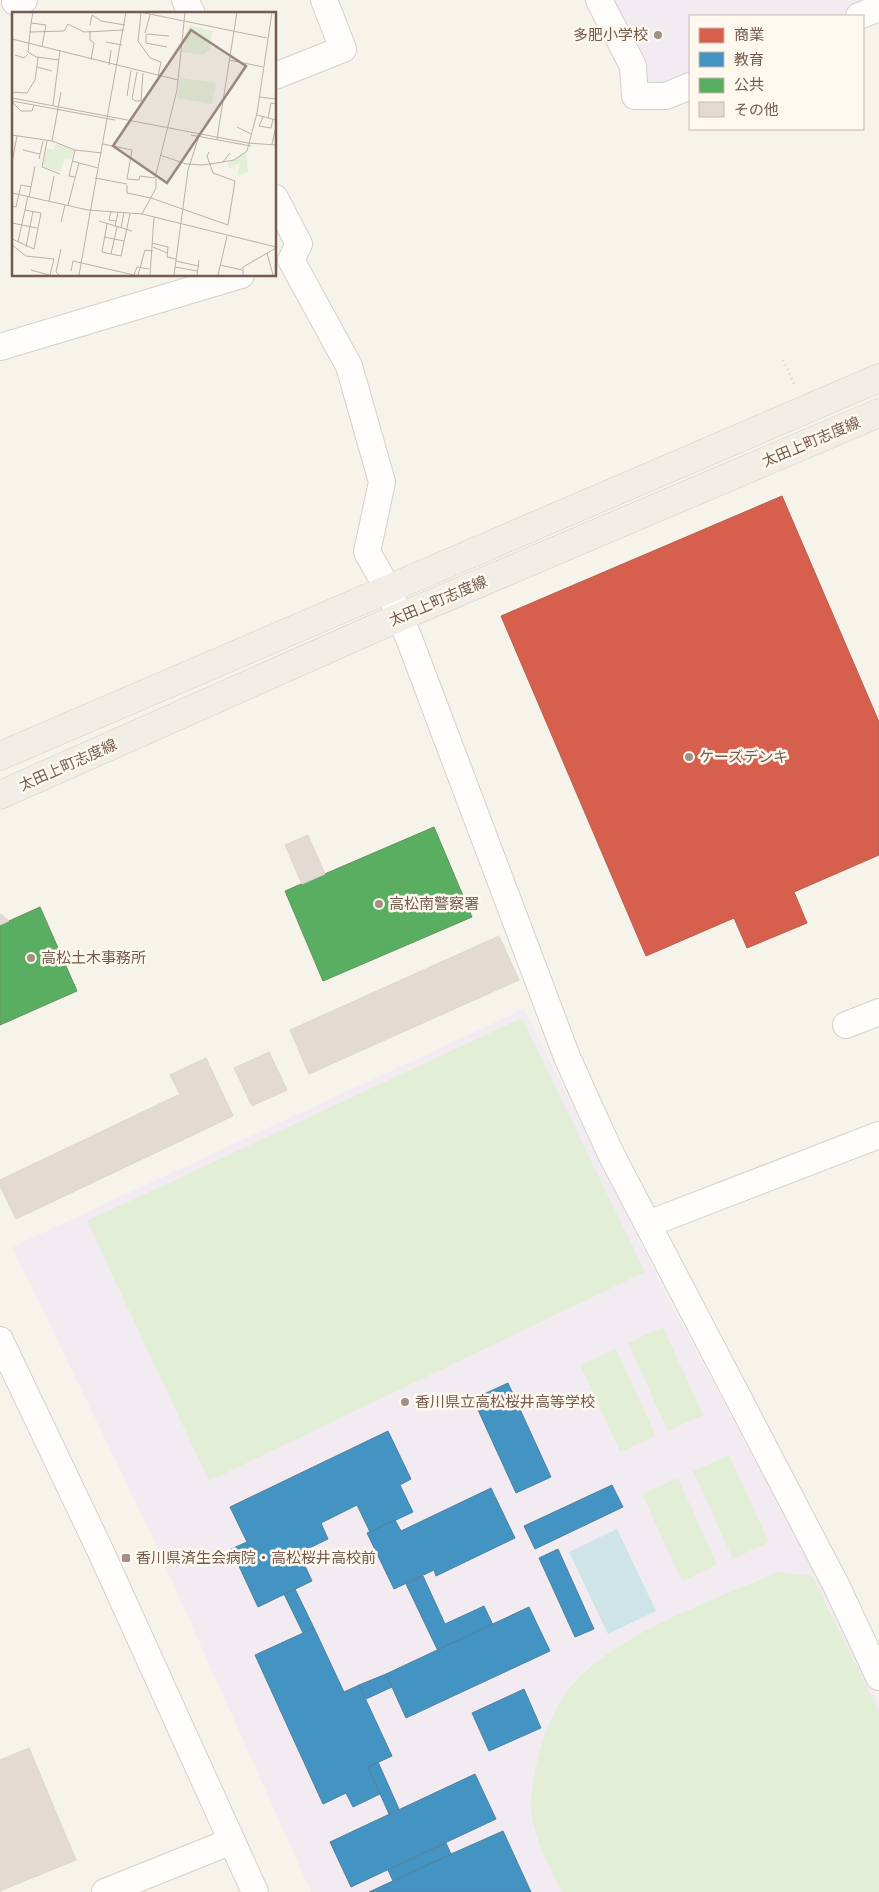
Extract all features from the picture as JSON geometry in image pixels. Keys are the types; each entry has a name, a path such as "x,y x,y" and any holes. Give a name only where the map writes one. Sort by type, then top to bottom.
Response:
{"main road":[{"name":"太田上町志度線","path":"0,756 879,378"},
{"name":"太田上町志度線","path":"0,795 400,617 879,413"},
{"path":"28,744 41,777"}],"street":[{"path":"185,0 191,12"},
{"path":"276,76 343,49 324,0"},
{"path":"599,0 633,66 635,96 666,96 689,86"},
{"path":"862,15 879,8"},
{"path":"276,200 299,244 283,263 349,366 382,482 366,552 388,589 400,617 567,1057 612,1156 836,1585 879,1677"},
{"path":"0,347 238,276"},
{"path":"846,1025 879,1012"},
{"path":"648,1224 879,1135"},
{"path":"0,1340 100,1550 255,1892"},
{"path":"105,1892 232,1841"}],"path":[{"path":"783,360 799,394"}],"shaded area":[{"name":"多肥小学校","path":"602,0 877,0 841,15 689,15 689,81 640,92"},
{"name":"香川県立高松桜井高等学校","path":"524,1009 660,1283 811,1565 879,1703 879,1892 311,1892 145,1521 12,1247"},
{"path":"617,1529 656,1611 608,1634 569,1552"}],"green space":[{"path":"522,1018 645,1272 209,1481 87,1221"},
{"path":"663,1327 703,1415 668,1431 628,1343"},
{"path":"616,1349 656,1436 620,1452 580,1365"},
{"path":"729,1455 769,1542 733,1559 693,1471"},
{"path":"678,1478 717,1565 682,1581 642,1494"},
{"path":"778,1572 812,1576 879,1712 879,1892 561,1892 537,1837 532,1818 531,1804 541,1746 550,1721 562,1699 580,1677 603,1657 630,1639 692,1608"}],"building: 商業":[{"path":"782,496 879,722 879,855 794,892 807,923 747,948 734,918 646,956 501,616"}],"building: 教育":[{"path":"508,1383 551,1477 516,1493 473,1399"},
{"path":"388,1431 411,1479 400,1485 413,1512 370,1532 357,1505 321,1523 328,1539 299,1553 312,1581 258,1607 231,1549 247,1542 230,1507"},
{"path":"612,1485 623,1507 535,1549 524,1526"},
{"path":"491,1488 515,1538 436,1576 434,1570 394,1589 367,1533 395,1520 401,1531"},
{"path":"558,1549 594,1629 575,1637 539,1558"},
{"path":"423,1576 445,1624 484,1606 493,1625 438,1651 406,1584"},
{"path":"295,1589 314,1628 303,1633 284,1594"},
{"path":"529,1607 550,1651 406,1718 386,1674"},
{"path":"314,1628 344,1692 359,1685 392,1756 368,1767 380,1794 353,1807 346,1793 323,1804 255,1655"},
{"path":"386,1674 392,1687 366,1699 359,1685"},
{"path":"524,1689 541,1728 489,1751 472,1713"},
{"path":"378,1762 399,1809 389,1814 368,1767"},
{"path":"475,1774 496,1819 351,1887 330,1842"},
{"path":"503,1831 531,1892 369,1892 451,1854"},
{"path":"446,1843 451,1854 393,1881 388,1870"}],"building: 公共":[{"name":"高松南警察署","path":"434,827 472,917 323,981 285,891"},
{"name":"高松土木事務所","path":"40,907 77,991 0,1025 0,925"}],"building: その他":[{"path":"308,835 325,874 302,884 285,845"},
{"path":"0,914 2,915 9,921 0,925"},
{"path":"499,936 519,980 309,1074 290,1030"},
{"path":"269,1052 287,1090 252,1106 234,1068"},
{"path":"206,1058 233,1116 16,1219 0,1186 0,1180 180,1094 170,1075"},
{"path":"29,1748 76,1860 0,1891 0,1760"}],"place":[{"name":"多肥小学校","path":"658,35"},
{"name":"ケーズデンキ","path":"689,757"},
{"name":"高松南警察署","path":"379,904"},
{"name":"高松土木事務所","path":"31,958"},
{"name":"香川県立高松桜井高等学校","path":"405,1402"},
{"name":"香川県済生会病院・高松桜井高校前","path":"126,1558"}]}
